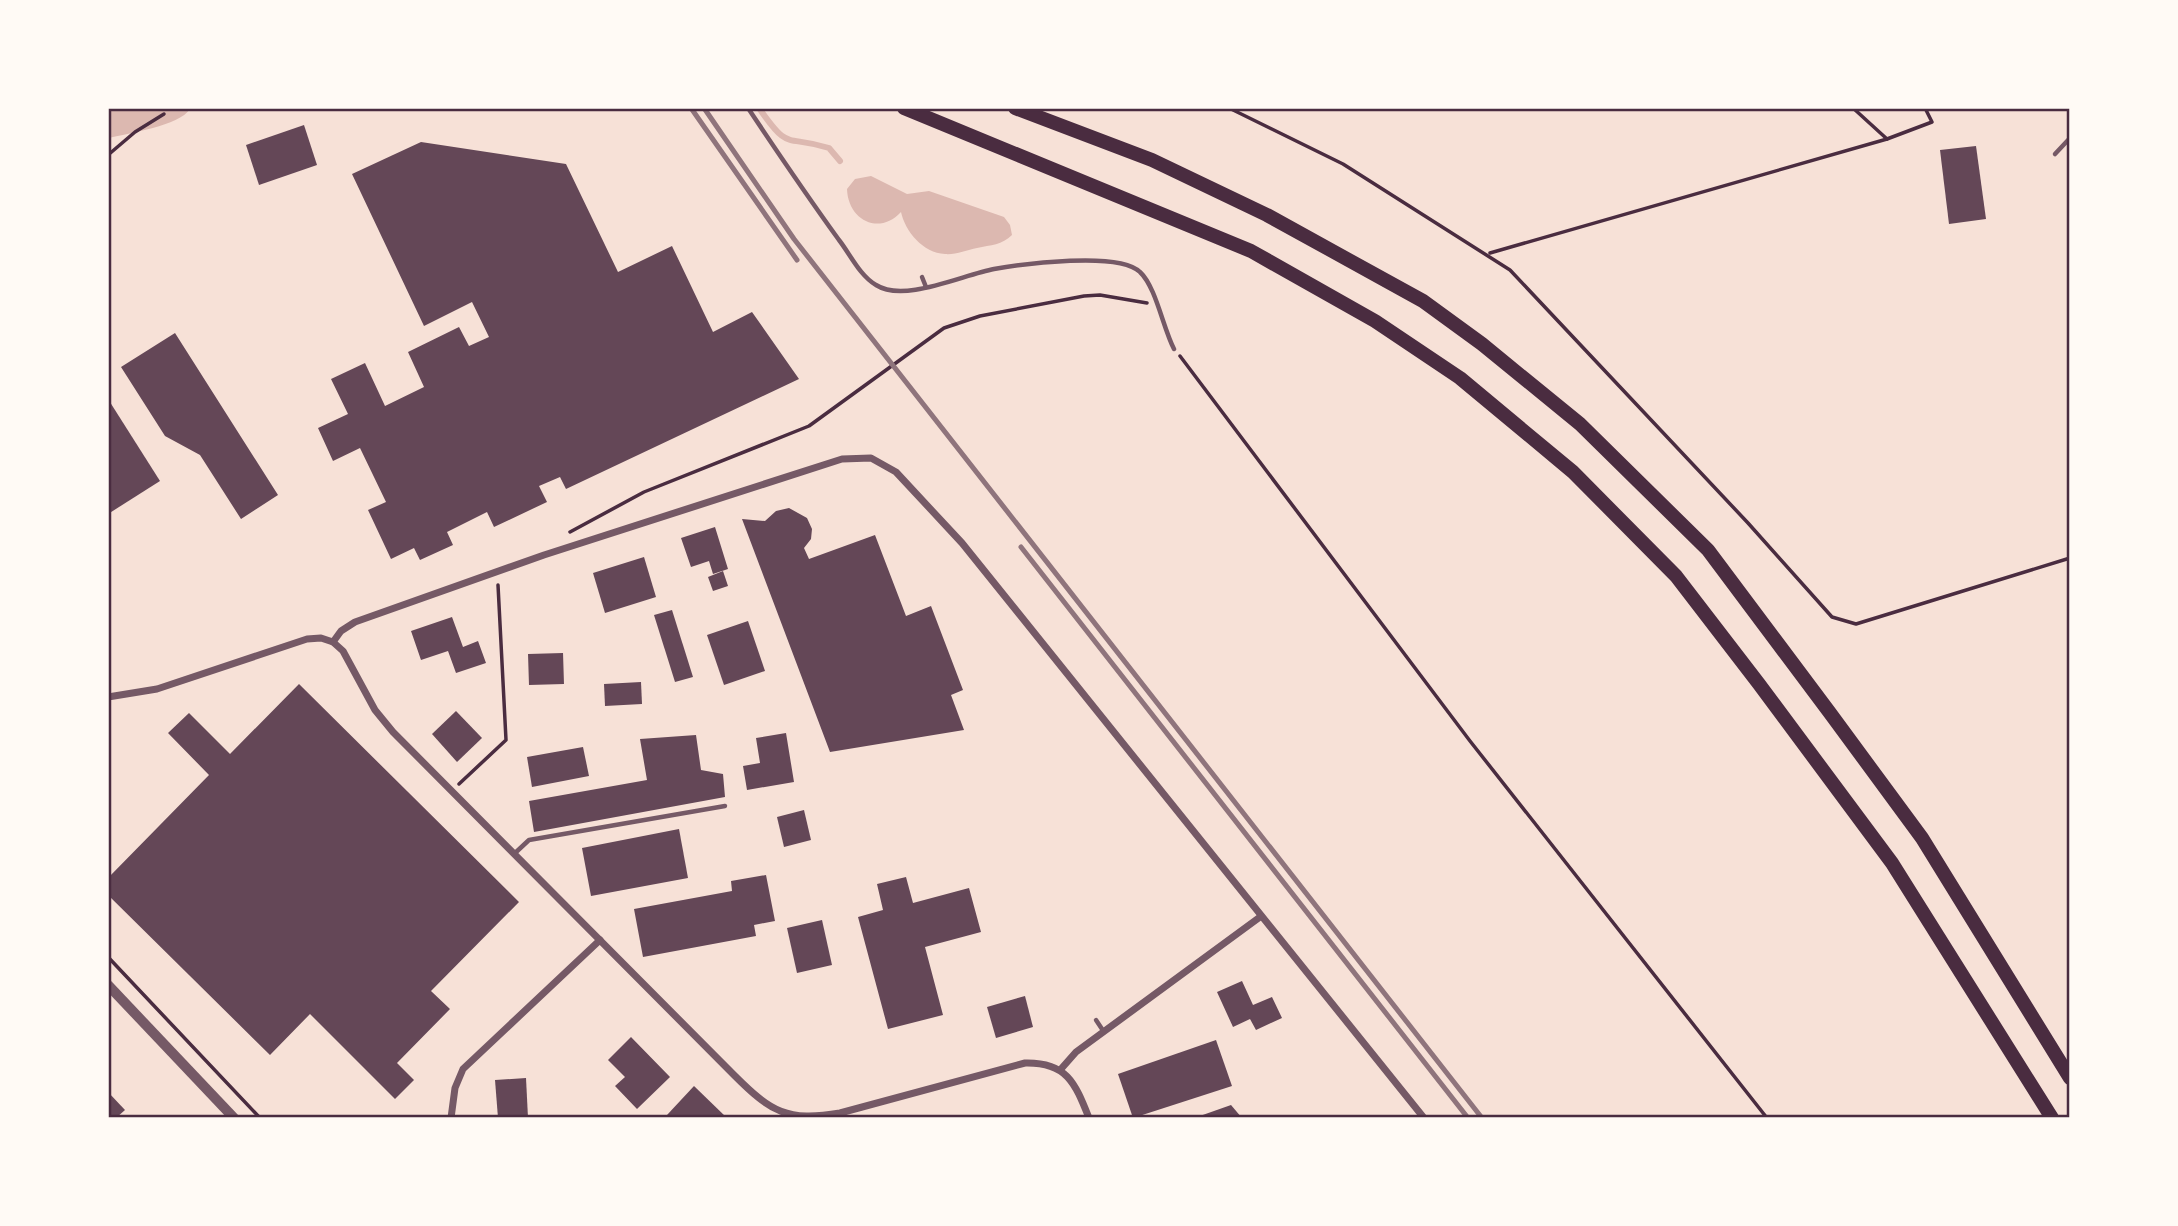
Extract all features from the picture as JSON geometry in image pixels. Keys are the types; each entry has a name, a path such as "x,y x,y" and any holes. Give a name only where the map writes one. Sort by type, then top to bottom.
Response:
{"highway":[{"path":"904,108 1251,251 1375,321 1460,378 1573,472 1676,576 1892,863 2052,1118"},
{"path":"1015,108 1153,160 1267,215 1423,301 1482,344 1580,424 1708,550 1922,838 2070,1078"}],"street":[{"path":"333,642 341,631 355,622 544,555 842,459 871,458 896,472 962,543 1424,1118"},
{"path":"108,697 157,689 307,639 321,638 333,642 343,651 381,717 451,792 760,1101 775,1111 792,1116 813,1117 840,1113 1025,1063 1044,1062 1060,1069 1072,1080 1088,1118"},
{"path":"1060,1069 1076,1052 1260,917"},
{"path":"451,1118 455,1088 463,1069 600,940"},
{"path":"108,985 234,1118"}],"lane":[{"path":"748,108 808,197 864,274 876,285 894,292 926,287 995,269 1111,261 1139,270 1147,280 1174,349"},
{"path":"2055,154 2070,138"},
{"path":"808,197 816,192"},
{"path":"922,277 926,287"},
{"path":"514,854 529,840 724,806"},
{"path":"1096,1020 1104,1032"}],"path":[{"path":"1229,108 1343,164 1510,270 1748,523 1832,617 1856,624 2070,558"},
{"path":"1853,108 1887,139"},
{"path":"1488,254 1887,139 1932,122 1925,108"},
{"path":"108,155 135,132 164,114"},
{"path":"544,555 561,537 644,492 809,426 944,328 1010,309 1100,295 1156,304"},
{"path":"1174,349 1470,741 1767,1118"},
{"path":"451,792 506,740 498,572"},
{"path":"108,957 260,1118"}],"shaded area":[{"path":"109,109 190,109 176,120 165,124 109,138"},
{"path":"871,176 907,194 929,191 1004,217 1010,225 1012,235 996,244 957,253 945,254 929,250 916,240 906,226 901,212 883,223 875,223 866,221 853,209 847,189 855,179"}],"building":[{"path":"304,125 317,165 259,185 246,145"},
{"path":"421,142 566,164 618,272 672,246 713,332 752,312 799,379 566,489 560,477 539,486 547,502 494,527 487,512 447,532 453,545 420,560 414,548 391,559 368,510 386,502 360,448 333,461 318,428 348,414 331,379 365,363 385,406 424,387 408,352 459,327 469,346 489,337 472,302 424,326 352,174"},
{"path":"1976,146 1986,219 1949,224 1940,150"},
{"path":"175,333 278,495 241,519 200,455 165,436 121,367"},
{"path":"108,399 160,481 108,514"},
{"path":"789,508 807,518 812,529 811,539 804,548 809,559 875,535 906,616 931,606 963,690 951,695 964,730 830,752 742,519 765,521 776,511"},
{"path":"715,527 728,569 713,574 709,561 691,567 681,538"},
{"path":"644,557 656,597 605,613 593,573"},
{"path":"723,571 728,586 713,591 708,577"},
{"path":"672,610 693,677 675,682 654,615"},
{"path":"452,617 463,647 478,641 486,663 456,673 448,651 421,660 411,631"},
{"path":"748,621 765,671 724,685 707,635"},
{"path":"563,653 564,684 529,685 528,654"},
{"path":"641,682 642,704 605,706 604,684"},
{"path":"299,684 519,902 431,991 450,1009 397,1063 414,1080 395,1099 310,1014 270,1055 108,895 108,878 209,775 168,733 189,713 230,754"},
{"path":"456,711 482,738 457,762 432,734"},
{"path":"786,733 794,782 747,790 743,766 760,763 756,738"},
{"path":"696,735 701,770 723,774 725,797 534,832 529,801 647,780 640,739"},
{"path":"583,747 589,776 532,787 527,757"},
{"path":"804,810 811,840 784,847 777,817"},
{"path":"679,829 688,878 591,896 582,848"},
{"path":"766,875 775,921 754,925 756,936 643,957 634,909 732,891 731,881"},
{"path":"906,877 913,903 969,888 981,932 925,947 943,1015 888,1029 858,917 883,910 877,884"},
{"path":"822,920 832,965 797,973 787,928"},
{"path":"1242,981 1253,1005 1272,997 1282,1018 1256,1030 1250,1019 1233,1027 1217,992"},
{"path":"1025,996 1033,1027 996,1038 987,1007"},
{"path":"631,1037 670,1077 637,1109 615,1086 625,1077 608,1060"},
{"path":"1216,1040 1232,1086 1133,1118 1118,1074"},
{"path":"526,1078 528,1118 498,1118 495,1080"},
{"path":"694,1086 727,1118 670,1118 667,1115"},
{"path":"108,1092 125,1110 116,1118 108,1118"},
{"path":"1231,1105 1242,1118 1197,1118 1197,1117"}],"waterway":[{"path":"759,108 783,137 829,148 840,161"}],"railway":[{"path":"691,108 797,260"},
{"path":"704,108 794,239 1482,1118"},
{"path":"1021,547 1468,1118"}]}
